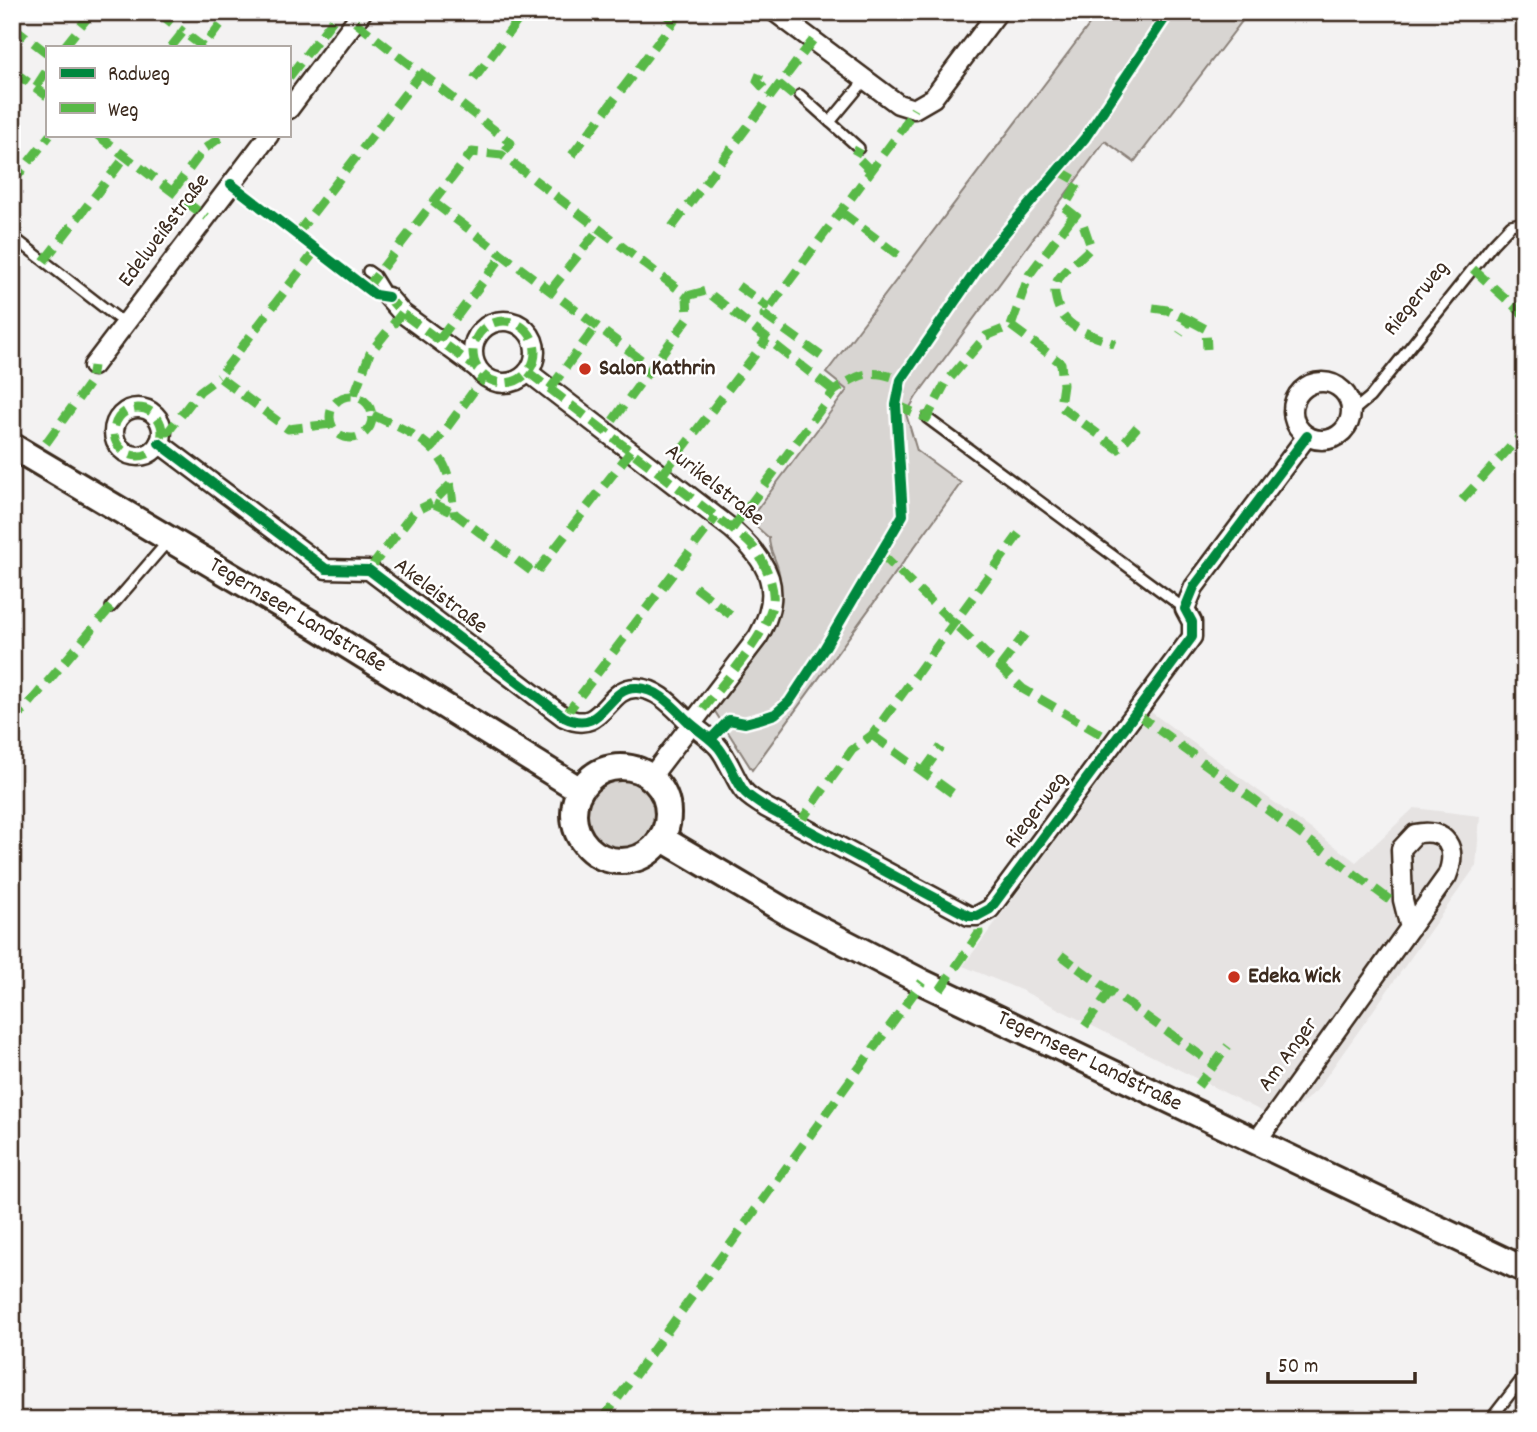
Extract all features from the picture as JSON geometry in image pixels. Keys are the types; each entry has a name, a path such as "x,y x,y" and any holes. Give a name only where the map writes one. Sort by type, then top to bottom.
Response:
{"main road":[{"name":"Tegernseer Landstraße","path":"12,446 319,628 580,790"},
{"path":"612,767 632,768 651,777 666,799 668,812 662,838 652,850 632,860 610,861 596,855 581,839 573,819 574,804 580,790 593,775 612,767"},
{"name":"Tegernseer Landstraße","path":"662,838 790,914 910,976 1525,1270"}],"street":[{"path":"290,108 362,12"},
{"path":"775,12 898,104 914,109 933,98 998,12"},
{"name":"Edelweißstraße","path":"93,366 268,136"},
{"path":"388,297 402,313 477,368 484,377 502,383 512,383 528,372 535,353 529,333 512,322 501,321 482,330 473,348 477,368"},
{"name":"Aurikelstraße","path":"528,372 732,528 755,549 767,571 774,598 768,620 758,637 651,777"},
{"path":"1185,609 1195,587 1307,436 1295,422 1293,403 1297,394 1312,383 1331,383 1340,387 1352,412"},
{"name":"Riegerweg","path":"1307,436 1315,439 1333,438 1346,428 1352,412"},
{"name":"Akeleistraße","path":"159,443 326,569 369,570 564,717 584,723 603,712 623,690 637,688 657,693 691,724"},
{"name":"Riegerweg","path":"691,724 718,747 744,792 765,807 969,916 977,916 990,909 1192,637 1192,622 1185,609"},
{"name":"Am Anger","path":"1256,1142 1410,928 1447,876 1451,866 1451,849 1447,841 1430,832 1416,834 1401,849 1403,900 1410,928"}],"lane":[{"path":"830,122 865,80"},
{"path":"800,95 859,148"},
{"name":"Riegerweg","path":"1352,412 1370,397 1492,245 1511,225 1525,222"},
{"name":"Edelweißstraße","path":"12,236 125,324"},
{"path":"368,271 376,276 388,297"},
{"path":"927,418 1185,609"},
{"path":"111,607 169,539"},
{"path":"1490,1420 1525,1375"}],"shaded area":[{"path":"1099,12 1249,12 1134,162 1105,141 916,397 906,414 917,451 961,483 752,770 714,710 762,648 778,612 781,593 779,573 769,538 749,520 847,390 826,373"},
{"path":"1151,712 1356,862 1414,808 1480,816 1476,866 1316,1091 1292,1112 1273,1117 1023,991 963,966"},
{"path":"622,780 636,783 648,791 656,803 659,817 656,831 648,843 636,851 622,854 608,851 596,843 588,831 585,817 588,803 596,791 608,783"}],"marked path":[{"path":"65,46 92,12"},
{"path":"158,12 183,32"},
{"path":"204,46 230,12"},
{"path":"290,76 339,12"},
{"path":"474,79 524,12"},
{"path":"663,12 674,22"},
{"path":"572,155 681,12"},
{"path":"355,22 511,143 502,155"},
{"path":"12,26 46,52"},
{"path":"172,46 183,32 202,46"},
{"path":"672,227 813,40"},
{"path":"36,87 46,72"},
{"path":"296,235 421,73"},
{"path":"760,74 757,81 771,96"},
{"path":"12,76 21,77 46,95"},
{"path":"779,84 796,98 800,95"},
{"path":"821,356 764,315 903,128 914,109"},
{"path":"12,183 49,136"},
{"path":"98,136 206,217"},
{"path":"173,191 204,149 223,136"},
{"path":"855,155 859,148"},
{"path":"366,289 472,152 502,155 687,296 688,318 605,431"},
{"path":"44,261 126,156"},
{"path":"860,160 871,171"},
{"path":"1058,170 1079,182 1064,207 1082,221 1091,247 1057,281 1055,293 1059,309 1071,324 1115,344"},
{"path":"433,202 652,368"},
{"path":"841,212 898,255"},
{"path":"1011,326 1029,275 1074,215"},
{"path":"550,291 599,229"},
{"path":"316,250 219,377 288,429 331,424"},
{"path":"439,340 503,255"},
{"path":"1473,269 1525,316"},
{"path":"738,286 769,308"},
{"path":"687,296 706,291 834,391"},
{"path":"384,296 402,313 477,368"},
{"path":"1153,308 1167,310 1189,320 1180,334"},
{"path":"354,395 370,353 402,313"},
{"path":"1189,320 1206,329 1207,349"},
{"path":"504,321 516,323 526,330 533,340 535,352 533,364 526,374 516,381 504,383 492,381 482,374 475,364 473,352 475,340 482,330 492,323 504,321"},
{"path":"550,389 596,326"},
{"path":"896,405 927,418 945,384 986,336 1011,326 1061,363 1063,385 1060,406 1118,449 1138,426"},
{"path":"662,475 767,339"},
{"path":"46,443 91,381 93,366"},
{"path":"528,372 742,536 763,562 772,589 773,601 769,614 754,643 703,709"},
{"path":"732,529 834,391 866,374 881,374 901,380"},
{"path":"162,431 168,432 200,391 219,377"},
{"path":"431,449 484,377"},
{"path":"351,396 366,402 372,417 366,432 351,438 336,432 330,417 336,402 351,396"},
{"path":"138,408 155,415 162,432 155,449 138,456 121,449 114,432 121,415 138,408"},
{"path":"373,415 413,434 431,447 446,470 454,513 535,574 631,451"},
{"path":"1462,500 1525,431"},
{"path":"450,485 432,503 454,513"},
{"path":"369,570 414,512 432,503"},
{"path":"564,717 716,517"},
{"path":"798,825 852,750 872,735 1019,534"},
{"path":"880,553 1023,689 1114,742"},
{"path":"695,587 731,615"},
{"path":"12,724 111,607"},
{"path":"1000,667 1025,634"},
{"path":"1136,713 1391,901"},
{"path":"872,735 955,795"},
{"path":"923,772 941,747"},
{"path":"940,990 979,933 977,916"},
{"path":"1061,955 1073,964"},
{"path":"1078,968 1214,1065"},
{"path":"602,1420 922,982"},
{"path":"1085,1026 1110,991"},
{"path":"1211,1069 1228,1046"},
{"path":"1198,1086 1206,1075"}],"cycle path":[{"path":"711,739 729,720 745,723 775,714 789,702 824,649 903,515 896,405 901,380 989,252 1085,138 1169,12"},
{"path":"231,184 375,295 388,297"},
{"path":"159,443 326,569 369,570 564,717 588,721 627,689 637,688 653,692 716,744 743,790 753,799 969,916 977,916 990,909 1192,637 1192,622 1185,609 1194,587 1307,436"}],"place":[{"name":"Salon Kathrin","path":"585,369"},
{"name":"Edeka Wick","path":"1234,977"}]}
